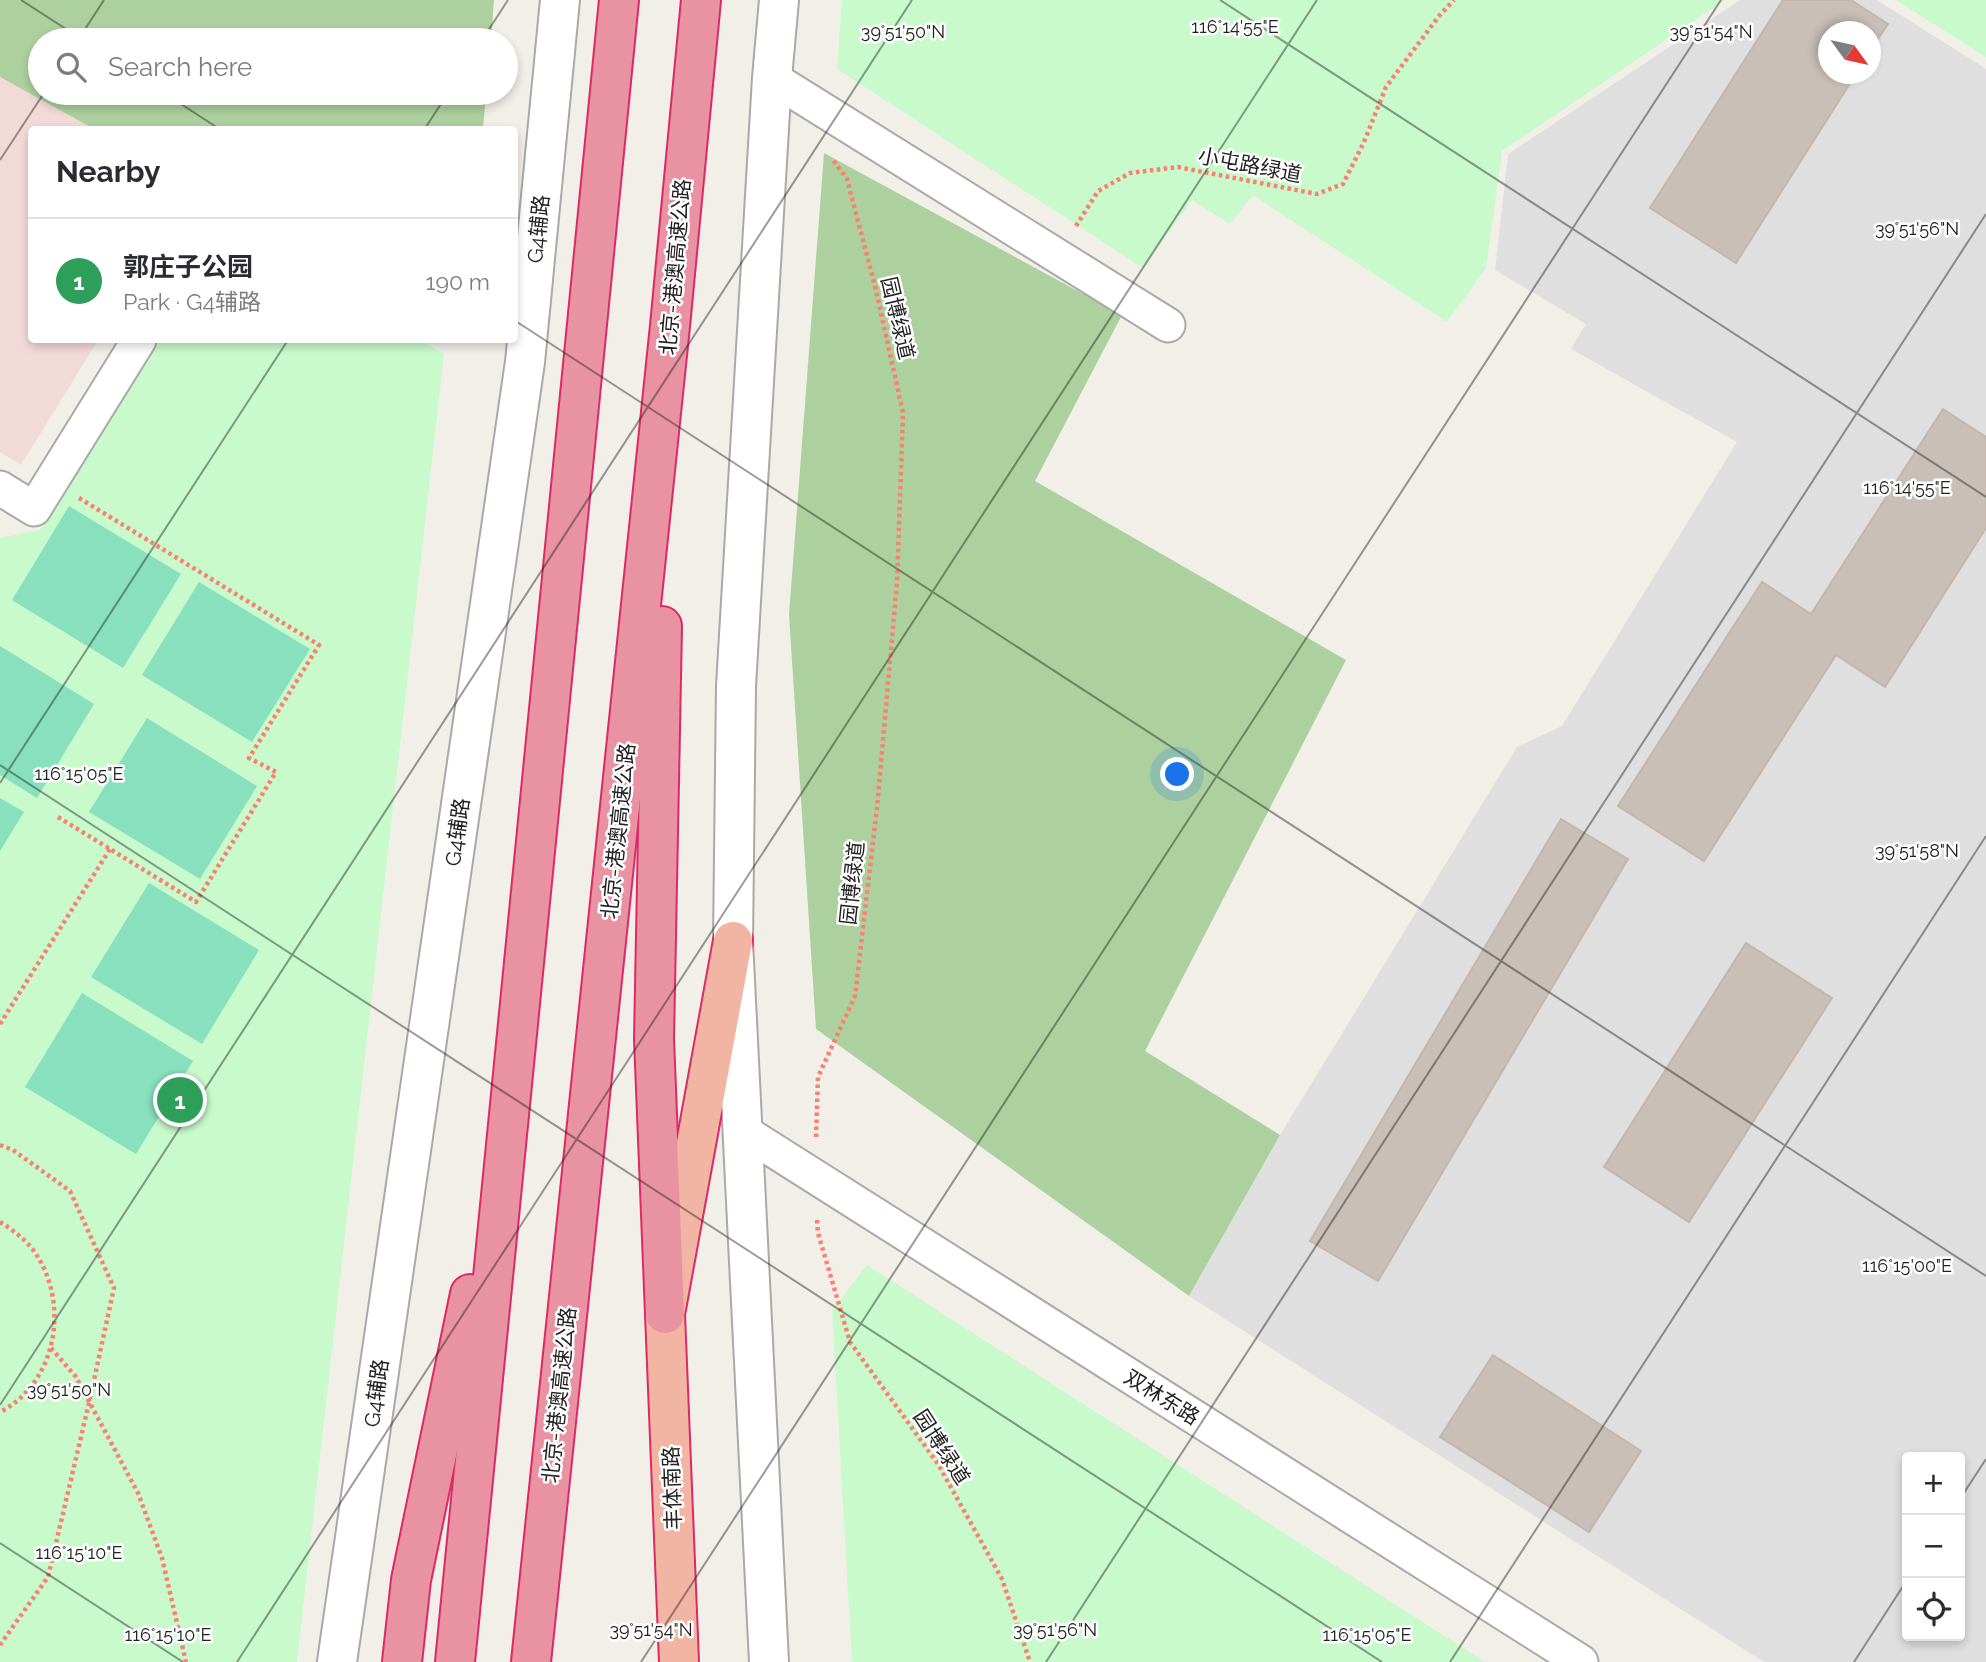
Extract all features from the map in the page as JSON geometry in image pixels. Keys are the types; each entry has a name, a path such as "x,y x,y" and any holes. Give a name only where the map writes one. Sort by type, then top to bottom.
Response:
{"highway":[{"path":"455,1662 619,0"},
{"name":"北京-港澳高速公路","path":"531,1662 670,326 701,0"},
{"path":"665,1314 654,1039 670,326"},
{"name":"丰体南路","path":"679,1662 665,1314 733,941"},
{"path":"402,1662 411,1580 512,1093"}],"street":[{"name":"G4辅路","path":"337,1662 525,362 560,0"},
{"path":"769,1662 733,941 736,686 772,78 779,0"},
{"path":"772,78 1168,326"},
{"path":"0,488 34,509 137,343"},
{"name":"双林东路","path":"743,1131 1581,1662"}],"path":[{"name":"小屯路绿道","path":"1057,256 1098,191 1130,173 1178,167 1317,194 1343,184 1364,142 1386,87 1454,0"},
{"name":"园博绿道","path":"832,159 847,179 876,290 903,413 897,582 877,808 859,970 855,996 818,1077 815,1178 818,1233 850,1342 938,1464 1002,1579 1030,1662"},
{"path":"51,481 319,645 249,758 276,772 196,902 58,817"},
{"path":"0,1024 110,849"},
{"path":"0,1145 13,1150 70,1191 114,1288 48,1577 3,1632 0,1645"},
{"path":"0,1222 30,1245 48,1276 56,1312 51,1348 36,1381 0,1412"},
{"path":"51,1348 76,1377 143,1506 162,1558 186,1662"}],"shaded area":[{"path":"1740,0 1877,0 1986,69 1986,1662 1764,1662 1189,1296 1280,1135 1517,747 1562,726 1737,442 1571,349 1586,324 1495,270 1508,154"},
{"path":"0,77 28,92 28,105 51,105 89,126 28,126 28,343 96,343 21,465 0,452"}],"green space":[{"path":"0,0 494,0 492,28 28,28 28,92 0,77"},
{"path":"842,0 1725,0 1502,151 1486,268 1447,322 1253,195 1230,224 1192,200 1143,268 837,69"},
{"path":"1896,0 1986,0 1986,57"},
{"path":"51,105 485,105 483,126 89,126"},
{"path":"824,153 1122,315 1035,481 1346,660 1145,1051 1280,1135 1189,1296 816,1029 789,615"},
{"path":"159,343 424,343 444,354 297,1662 0,1662 0,538 40,530"},
{"path":"69,506 181,574 123,668 12,600"},
{"path":"199,582 310,649 252,742 142,675"},
{"path":"0,646 94,704 37,798 0,775"},
{"path":"147,718 257,786 200,879 89,812"},
{"path":"0,798 24,812 0,851"},
{"path":"149,883 259,950 202,1044 91,977"},
{"path":"82,993 193,1061 136,1154 25,1087"},
{"path":"867,1265 1485,1662 852,1662 832,1311"}],"building":[{"path":"1783,0 1851,0 1888,24 1881,34 1881,21 1818,21 1818,84 1850,84 1736,263 1650,208"},
{"path":"1943,409 1986,437 1986,528 1885,687 1836,655 1704,861 1618,806 1762,582 1811,614"},
{"path":"1561,819 1628,859 1378,1281 1310,1241"},
{"path":"1746,943 1832,998 1689,1222 1604,1167"},
{"path":"1493,1355 1641,1451 1589,1532 1440,1437"}],"place":[{"name":"郭庄子公园","path":"180,1100"}]}
